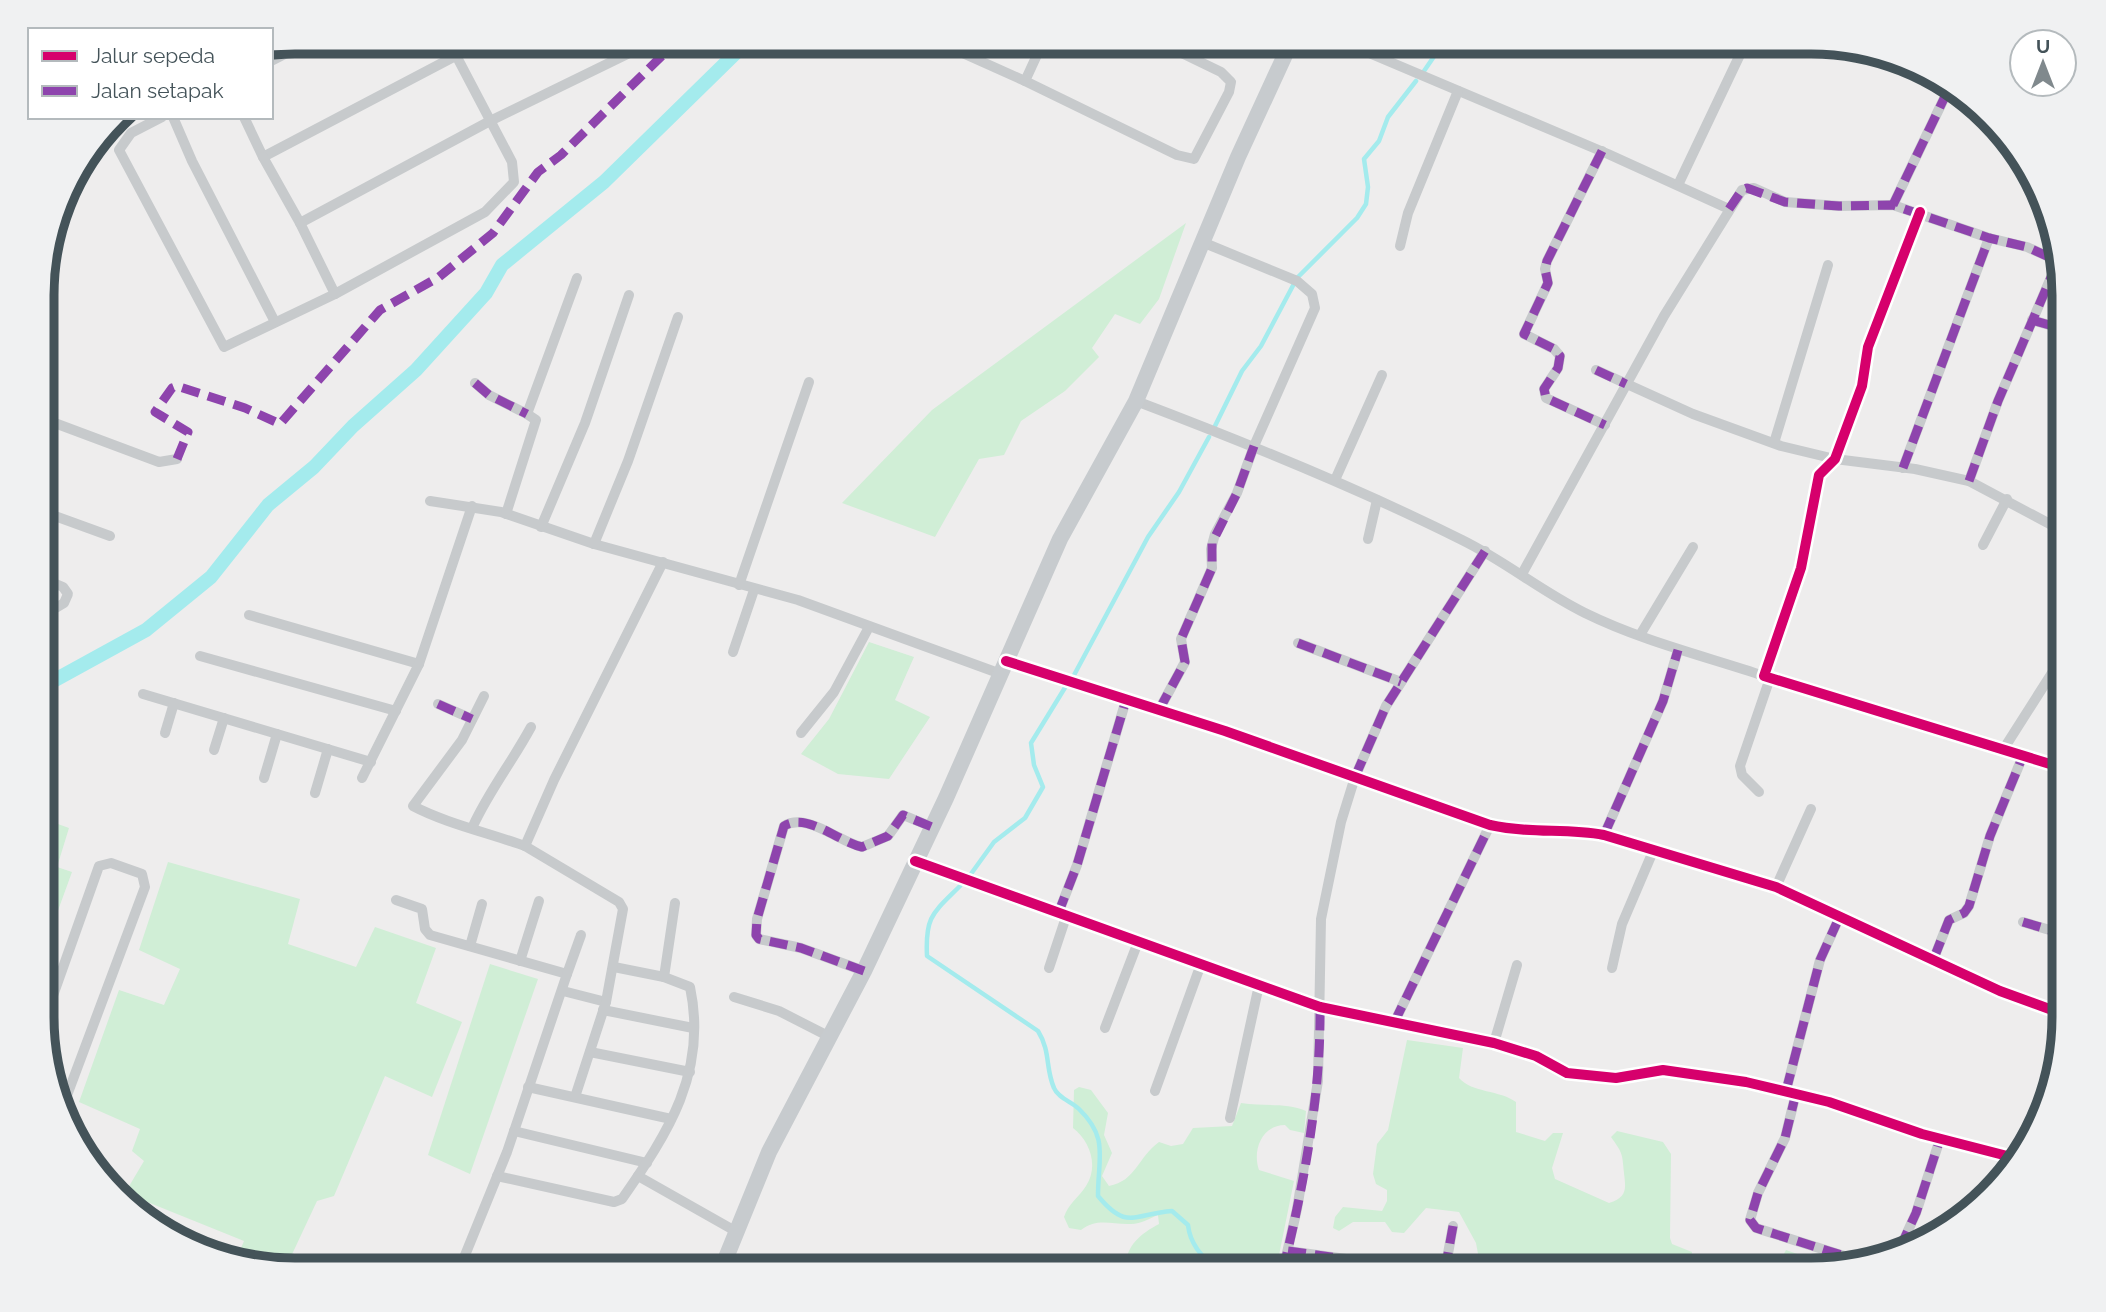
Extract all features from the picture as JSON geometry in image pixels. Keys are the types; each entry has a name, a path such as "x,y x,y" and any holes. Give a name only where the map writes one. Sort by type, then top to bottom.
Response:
{"main road":[{"path":"726,1258 769,1152 864,971 932,827 1060,539 1136,401 1202,242 1286,54"}],"street":[{"path":"300,223 490,121 627,54"},
{"path":"965,54 1177,155 1194,159 1223,105 1231,82 1221,72 1183,54"},
{"path":"1025,81 1037,54"},
{"path":"1371,54 1602,151 1729,209"},
{"path":"1678,185 1740,54"},
{"path":"158,119 131,133 119,150 224,347 335,293 485,212 514,182 512,162 456,55 263,157"},
{"path":"1400,246 1408,213 1458,91"},
{"path":"1894,205 1946,95"},
{"path":"174,119 192,161 275,322"},
{"path":"245,119 335,293"},
{"path":"1602,151 1547,261 1548,282 1524,334 1554,349 1560,356 1558,368 1544,389 1546,398 1605,425"},
{"path":"1522,574 1626,384 1742,190 1747,188 1785,202 1839,206 1894,205 1989,238 2027,247 2048,257"},
{"path":"1759,792 1741,775 1740,766 1801,568 1819,475 1835,459 1862,386 1868,347 1920,212"},
{"path":"1903,468 1989,238"},
{"path":"1159,710 1185,662 1181,642 1212,568 1212,542 1237,493 1254,446 1313,316 1312,294 1297,281 1202,242"},
{"path":"1774,443 1828,265"},
{"path":"1969,481 1997,401 2051,277"},
{"path":"527,414 577,278"},
{"path":"541,527 585,423 629,295"},
{"path":"594,544 628,461 678,317"},
{"path":"2032,320 2051,326"},
{"path":"1596,370 1693,414 1774,443 1835,459 1903,468 1969,481 2051,524"},
{"path":"1335,480 1382,375"},
{"path":"739,585 809,382"},
{"path":"475,383 489,395 536,420 506,513"},
{"path":"1136,401 1335,480 1485,551 1582,612 1678,650 2051,765"},
{"path":"54,423 159,462 177,458"},
{"path":"1983,545 2007,499"},
{"path":"430,500 506,513 594,544 798,600 869,627 1159,710 1490,825 1524,832 1579,831 1604,835 1776,887 1839,918 1934,958 2000,991 2051,1010"},
{"path":"1368,539 1377,500"},
{"path":"362,778 419,664 472,506"},
{"path":"54,516 110,536"},
{"path":"1640,635 1693,547"},
{"path":"1286,1257 1318,1081 1321,919 1342,822 1355,777 1375,729 1401,682 1485,551"},
{"path":"525,846 554,780 663,562"},
{"path":"54,583 68,594 64,603 54,609"},
{"path":"733,652 754,590"},
{"path":"249,615 419,664"},
{"path":"801,733 834,692 869,627"},
{"path":"1298,643 1401,682"},
{"path":"1604,835 1663,701 1678,650"},
{"path":"200,656 396,711"},
{"path":"2003,750 2051,675"},
{"path":"143,694 371,762"},
{"path":"484,696 462,740 413,806 438,818 473,827 525,846 620,904 623,916 614,967 575,1097"},
{"path":"1049,968 1062,915 1126,700"},
{"path":"165,733 174,703"},
{"path":"438,705 472,719"},
{"path":"214,750 224,718"},
{"path":"473,827 490,791 510,766 531,727"},
{"path":"264,778 278,734"},
{"path":"315,793 328,749"},
{"path":"1934,958 1949,920 1964,913 1969,906 1990,836 2022,758"},
{"path":"1776,887 1811,809"},
{"path":"864,971 836,959 757,937 757,919 784,826 789,822 811,824 862,847 888,836 903,815 932,827"},
{"path":"1394,1023 1490,825"},
{"path":"1612,968 1622,924 1654,849"},
{"path":"915,861 1320,1007 1494,1043 1536,1056 1567,1073 1616,1078 1663,1070 1791,1092 1940,1139 2007,1157"},
{"path":"54,993 99,866 111,863 142,874 145,887 67,1095"},
{"path":"396,900 422,909 425,929 430,935 567,974"},
{"path":"520,961 539,901"},
{"path":"664,976 675,903"},
{"path":"470,946 482,904"},
{"path":"1839,918 1816,973 1791,1092 1785,1138 1758,1193 1750,1220 1756,1228 1842,1255"},
{"path":"2023,922 2051,930"},
{"path":"464,1258 498,1176 581,934"},
{"path":"1105,1028 1138,942"},
{"path":"1155,1091 1200,964"},
{"path":"1494,1043 1517,965"},
{"path":"498,1176 614,1202 622,1199 647,1163 683,1097 690,1072 693,1028 690,987 664,976 614,967"},
{"path":"1230,1118 1259,985"},
{"path":"563,991 604,1006 693,1028"},
{"path":"734,997 779,1011 830,1037"},
{"path":"590,1052 690,1072"},
{"path":"528,1087 671,1119"},
{"path":"514,1131 647,1163"},
{"path":"1904,1238 1916,1213 1940,1139"},
{"path":"638,1176 737,1232"},
{"path":"1447,1257 1453,1226"},
{"path":"1288,1251 1316,1257"}],"green space":[{"path":"1186,223 1159,299 1140,324 1115,314 1092,348 1099,357 1065,391 1021,421 1004,455 979,459 935,537 842,503 932,410"},
{"path":"869,642 914,657 895,700 930,717 889,779 838,774 801,754 829,719"},
{"path":"54,823 69,828 57,867 72,872 54,922"},
{"path":"168,862 300,899 288,944 356,967 375,927 436,948 416,1003 462,1022 432,1097 385,1076 334,1196 317,1201 290,1258 240,1251 244,1241 137,1198 127,1189 144,1161 132,1151 140,1129 79,1102 119,990 164,1005 180,969 139,950"},
{"path":"490,964 538,979 470,1174 428,1155"},
{"path":"1407,1040 1463,1048 1459,1078 1471,1086 1516,1102 1516,1132 1545,1141 1553,1133 1563,1133 1552,1168 1555,1179 1609,1203 1615,1201 1624,1192 1625,1184 1621,1154 1611,1137 1617,1131 1663,1142 1671,1154 1670,1238 1672,1244 1692,1252 1691,1257 1479,1257 1476,1243 1459,1212 1426,1208 1404,1233 1392,1232 1385,1222 1353,1222 1339,1231 1333,1228 1335,1217 1343,1207 1382,1211 1387,1201 1387,1190 1376,1184 1373,1174 1377,1144 1388,1130"},
{"path":"1079,1087 1091,1090 1108,1113 1104,1135 1112,1153 1102,1176 1109,1186 1131,1174 1159,1142 1171,1146 1183,1144 1193,1128 1232,1126 1241,1103 1291,1107 1306,1111 1304,1133 1290,1130 1285,1125 1277,1126 1265,1134 1258,1147 1259,1170 1294,1181 1279,1257 1127,1257 1135,1242 1159,1224 1158,1215 1135,1224 1099,1223 1081,1230 1069,1228 1064,1217 1086,1186 1092,1170 1088,1147 1073,1128 1074,1090"},
{"path":"1786,1250 1803,1256 1803,1257 1782,1257"}],"waterway":[{"path":"54,681 146,630 211,577 268,505 314,467 353,426 416,370 486,293 502,265 604,182 735,54"},
{"path":"1424,71 1436,54"},
{"path":"1215,426 1242,371 1261,346 1297,278 1357,218 1366,204 1368,187 1364,159 1379,141 1388,117 1416,81"},
{"path":"1073,677 1148,537 1179,492 1209,437"},
{"path":"968,878 994,842 1025,818 1043,787 1034,765 1031,743 1066,686"},
{"path":"960,886 937,909 929,923 927,956 1038,1031 1045,1046 1051,1080 1056,1091 1079,1109 1095,1129 1100,1149 1098,1196 1108,1207 1116,1214 1131,1218 1172,1211 1188,1225 1191,1238 1205,1257"}],"marked path":[{"path":"177,459 188,432 155,412 172,388 177,386 245,408 280,424 380,310 439,277 493,233 538,172 561,155 664,54"},
{"path":"1893,205 1946,95"},
{"path":"1602,151 1547,261 1545,269 1548,283 1524,334 1554,349 1560,356 1558,368 1544,389 1546,398 1605,425"},
{"path":"1729,209 1742,190 1747,188 1785,202 1839,206 1893,205 1989,238 2027,247 2048,257"},
{"path":"1903,468 1989,238"},
{"path":"1969,481 1998,401 2051,278"},
{"path":"2032,320 2051,326"},
{"path":"1596,370 1626,384"},
{"path":"475,383 489,395 527,414"},
{"path":"1159,710 1185,662 1181,639 1212,568 1212,543 1237,493 1254,446"},
{"path":"1355,777 1386,706 1485,551"},
{"path":"1298,643 1401,682"},
{"path":"1604,835 1663,701 1678,650"},
{"path":"1058,914 1077,865 1126,700"},
{"path":"438,704 472,719"},
{"path":"1934,958 1949,920 1964,913 1969,906 1990,836 2022,758"},
{"path":"864,971 801,948 759,939 756,935 757,919 784,826 793,823 813,825 862,847 888,836 903,815 932,827"},
{"path":"1394,1023 1490,825"},
{"path":"1786,1091 1820,960 1839,918"},
{"path":"2023,922 2051,930"},
{"path":"1286,1257 1310,1139 1318,1073 1320,1007"},
{"path":"1796,1093 1785,1138 1758,1193 1750,1220 1756,1228 1842,1255"},
{"path":"1904,1238 1916,1213 1940,1139"},
{"path":"1447,1257 1453,1226"},
{"path":"1288,1251 1334,1257"}],"cycle path":[{"path":"1920,212 1868,347 1862,386 1835,459 1819,475 1801,568 1764,676 2051,764"},
{"path":"1006,661 1225,731 1490,825 1604,835 1776,887 2000,991 2051,1010"},
{"path":"915,861 1320,1007 1494,1043 1536,1056 1567,1073 1616,1078 1663,1070 1746,1082 1829,1102 1922,1134 2007,1156"}]}
